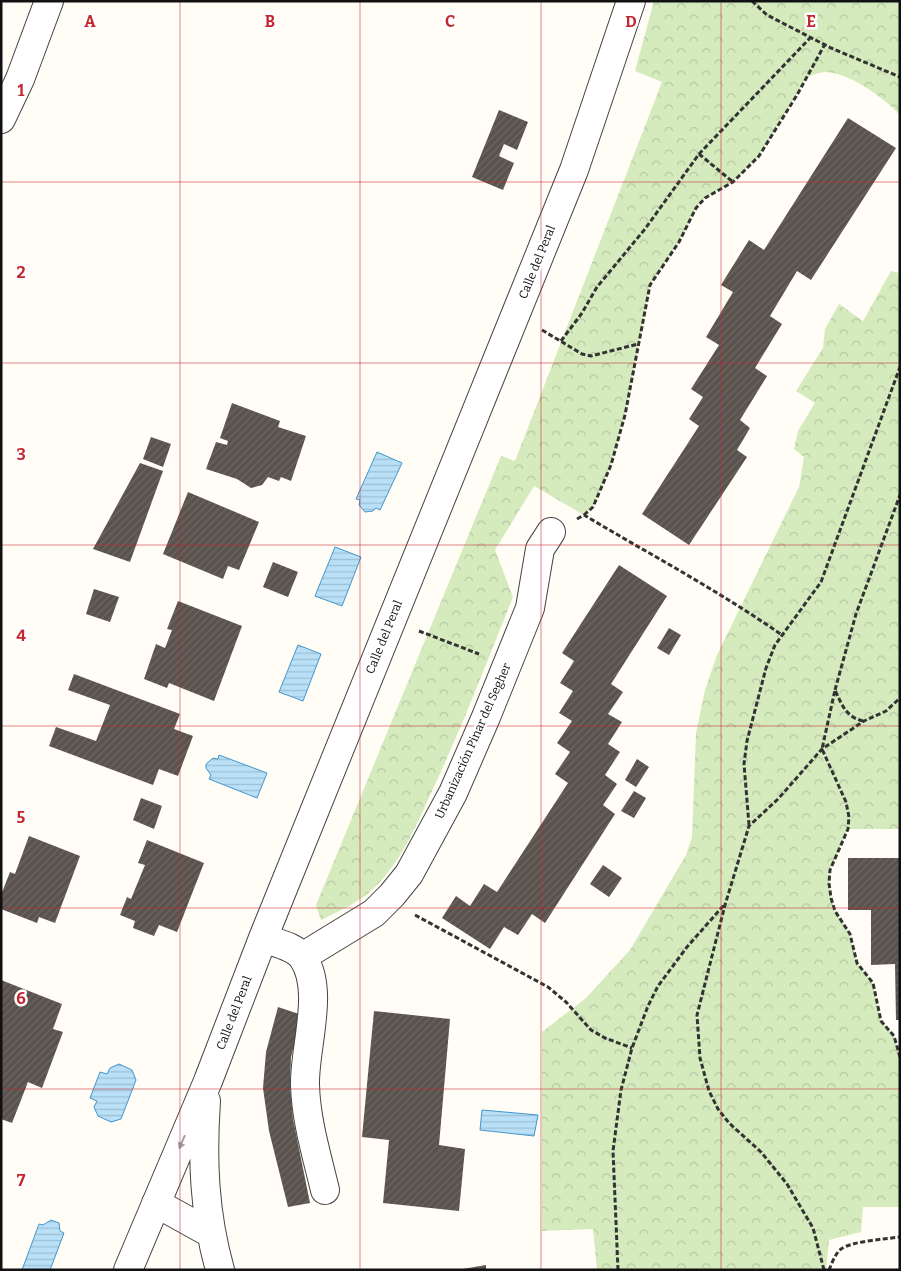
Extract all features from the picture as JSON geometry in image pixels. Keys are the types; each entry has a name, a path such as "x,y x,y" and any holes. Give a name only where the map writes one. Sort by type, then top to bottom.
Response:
{"street":[{"path":"1,119 20,78 48,1"},
{"name":"Calle del Peral","path":"128,1270 208,1081 263,938 574,170 631,1"},
{"name":"Urbanización Pinar del Segher","path":"302,957 374,913 409,874 453,793 507,665 530,608 540,549 551,532"},
{"path":"263,938 294,950 302,957 308,968 312,990 312,1015 305,1078 306,1106 325,1190"},
{"path":"208,1081 204,1125 206,1199 210,1233 220,1270"},
{"path":"156,1203 210,1233"}],"path":[{"path":"752,1 767,15 825,44 900,77"},
{"path":"561,341 582,313 597,287 645,229 699,154 812,36"},
{"path":"551,532 584,515 593,507 612,465 625,415 650,285 679,242 696,208 705,198 733,182 759,156 797,95 825,44"},
{"path":"699,154 733,182"},
{"path":"516,314 582,354 591,356 638,344"},
{"path":"824,1270 819,1245 803,1209 775,1168 718,1110 700,1058 697,1015 725,905 749,826 744,771 747,741 766,668 782,635 821,582 900,367"},
{"path":"900,495 856,614 835,690 822,749 846,802 849,817 848,829 830,870 831,898 835,911 850,934 857,963 873,983 881,1020 894,1036 900,1056"},
{"path":"584,515 670,567 733,601 782,635"},
{"path":"391,620 507,665"},
{"path":"835,690 846,712 855,719 864,721"},
{"path":"749,826 778,799 822,749 864,721 886,711 900,698"},
{"path":"392,895 413,913 548,987 598,1034 632,1048"},
{"path":"618,1270 613,1151 616,1120 632,1048 658,986 687,947 725,905"},
{"path":"829,1270 833,1259 841,1250 850,1245 900,1237"}],"green space":[{"path":"654,1 900,1 900,115 876,94 845,77 826,72 807,77 759,156 733,182 705,198 696,208 679,242 650,285 625,415 611,465 593,507 584,515 534,486 495,550 513,597 464,719 414,830 392,868 373,889 355,903 321,920 316,905 501,456 515,461 662,82 635,71"},
{"path":"891,271 900,273 900,829 848,829 830,870 829,883 835,911 850,934 857,963 873,983 881,1020 894,1036 900,1057 900,1207 863,1207 861,1232 829,1240 826,1270 597,1270 593,1229 542,1231 542,1032 586,998 630,950 686,855 692,837 696,733 705,690 717,655 799,487 804,457 794,449 798,431 815,403 796,391 823,348 825,329 839,304 863,321"}],"water":[{"path":"377,452 402,463 380,510 376,508 373,511 365,512 359,505 360,500 356,499"},
{"path":"335,547 361,557 342,606 315,596"},
{"path":"298,645 321,654 303,701 279,692"},
{"path":"219,755 267,773 257,798 209,779 211,775 206,768 206,764 213,758 218,759"},
{"path":"119,1064 132,1070 136,1080 121,1119 111,1122 98,1116 94,1107 97,1101 90,1098 100,1072 107,1074 110,1068"},
{"path":"482,1110 538,1115 534,1136 480,1130"},
{"path":"51,1220 59,1223 60,1231 64,1233 50,1270 22,1270 39,1224 43,1225"}],"building":[{"path":"499,110 528,122 517,150 504,144 499,156 514,163 503,190 472,177"},
{"path":"848,118 896,148 811,280 797,271 770,316 782,324 755,368 767,376 740,420 750,428 737,450 747,457 689,545 642,514 699,426 689,419 703,397 691,389 719,345 706,337 733,292 721,285 749,240 764,250"},
{"path":"232,403 280,421 278,427 306,436 291,481 281,477 279,481 268,477 262,485 251,488 237,479 206,469 216,442 227,445 228,441 220,438"},
{"path":"151,437 171,444 163,467 143,459"},
{"path":"140,463 163,471 130,562 93,549"},
{"path":"188,492 259,522 239,570 228,566 223,579 163,554"},
{"path":"273,562 298,572 288,597 263,587"},
{"path":"619,565 667,596 611,684 623,692 608,714 622,722 608,744 620,752 605,775 617,784 603,805 615,814 545,923 532,914 518,935 504,927 490,949 442,918 456,896 470,906 484,884 497,892 568,783 555,774 570,752 557,743 572,721 559,713 573,691 560,683 574,661 562,653"},
{"path":"94,589 119,597 110,622 86,614"},
{"path":"178,601 242,626 214,701 169,683 167,688 144,679 156,644 165,648 172,630 167,629"},
{"path":"669,628 681,635 669,655 657,648"},
{"path":"74,674 180,714 174,729 193,736 178,776 159,769 153,785 49,746 56,727 96,741 110,705 68,690"},
{"path":"637,759 649,767 636,787 625,780"},
{"path":"634,791 646,798 634,818 621,811"},
{"path":"141,798 162,806 154,829 133,820"},
{"path":"29,836 80,856 55,923 39,917 37,923 1,909 1,895 10,872 15,874"},
{"path":"147,840 204,863 177,932 159,925 154,936 133,928 135,921 120,915 127,897 131,899 145,865 138,863"},
{"path":"848,858 900,858 900,1020 896,1020 895,964 871,965 871,910 848,910"},
{"path":"603,865 622,878 609,897 590,884"},
{"path":"1,980 62,1004 53,1029 63,1032 42,1088 28,1082 12,1123 1,1119"},
{"path":"278,1007 302,1015 291,1057 290,1086 293,1119 310,1203 288,1207 269,1131 263,1088 266,1052"},
{"path":"374,1011 450,1019 439,1145 465,1149 459,1211 383,1203 389,1140 362,1137"},
{"path":"486,1265 486,1270 463,1270 463,1269"}]}
